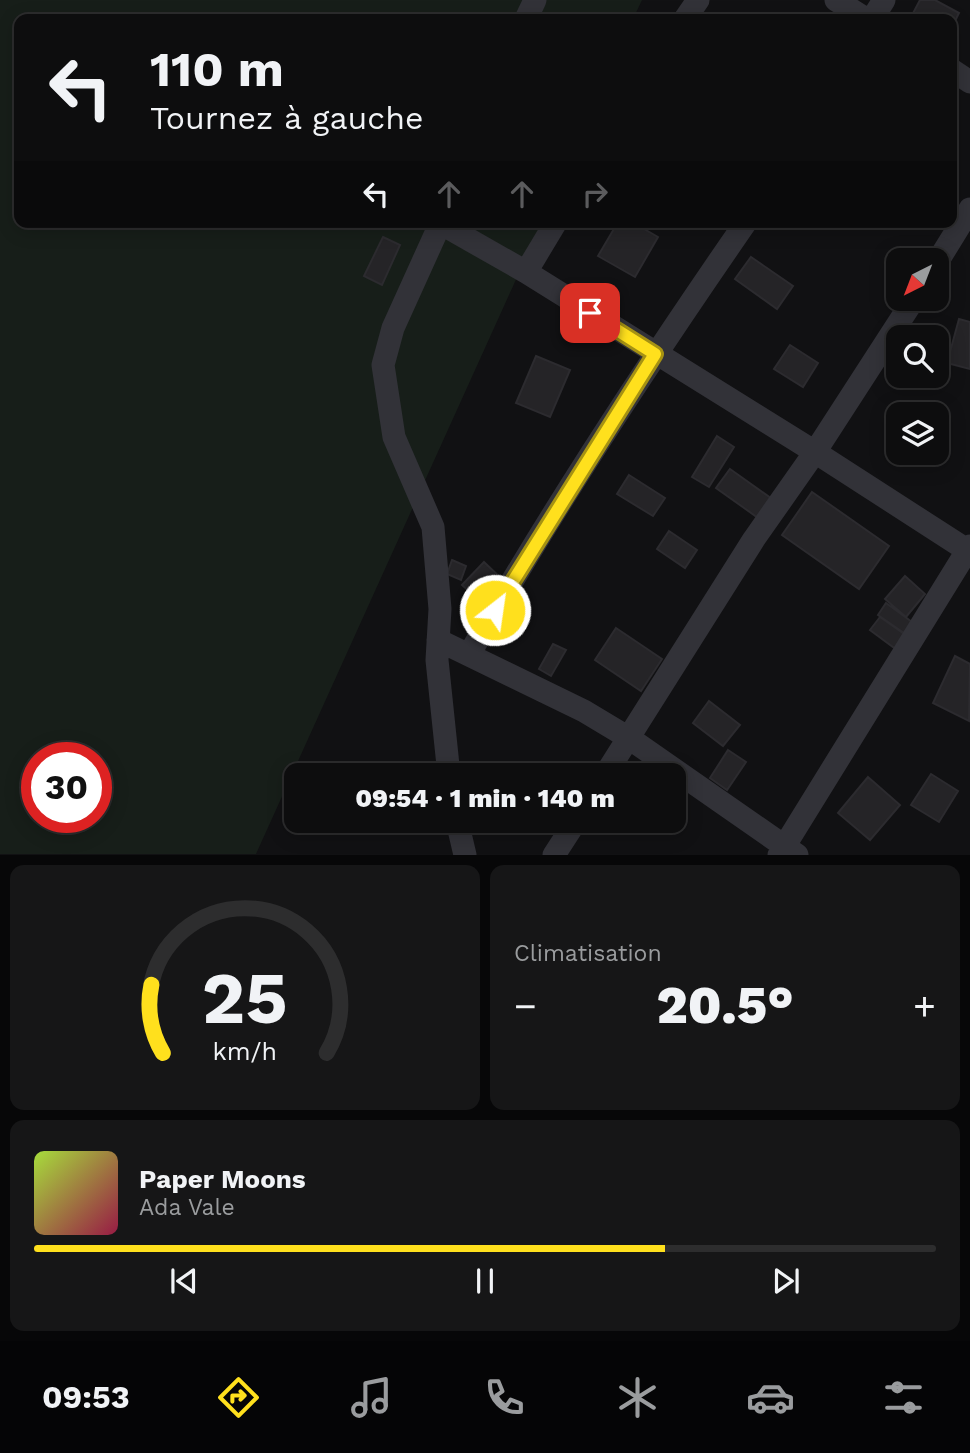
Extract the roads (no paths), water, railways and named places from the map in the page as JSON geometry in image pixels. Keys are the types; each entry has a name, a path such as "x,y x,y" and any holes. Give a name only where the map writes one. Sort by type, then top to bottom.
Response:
{"street":[{"path":"836,0 858,14"},
{"path":"946,248 970,209"},
{"path":"439,228 393,328 383,365 394,437 433,527 440,609 437,660 448,763"},
{"path":"438,640 470,653 584,711 629,738 787,852 969,549 526,272 450,228"},
{"path":"526,272 552,228"},
{"path":"470,653 507,589 655,354 742,228"},
{"path":"613,763 754,539 815,452 906,312"},
{"path":"460,833 465,855"},
{"path":"554,855 568,833"}]}
